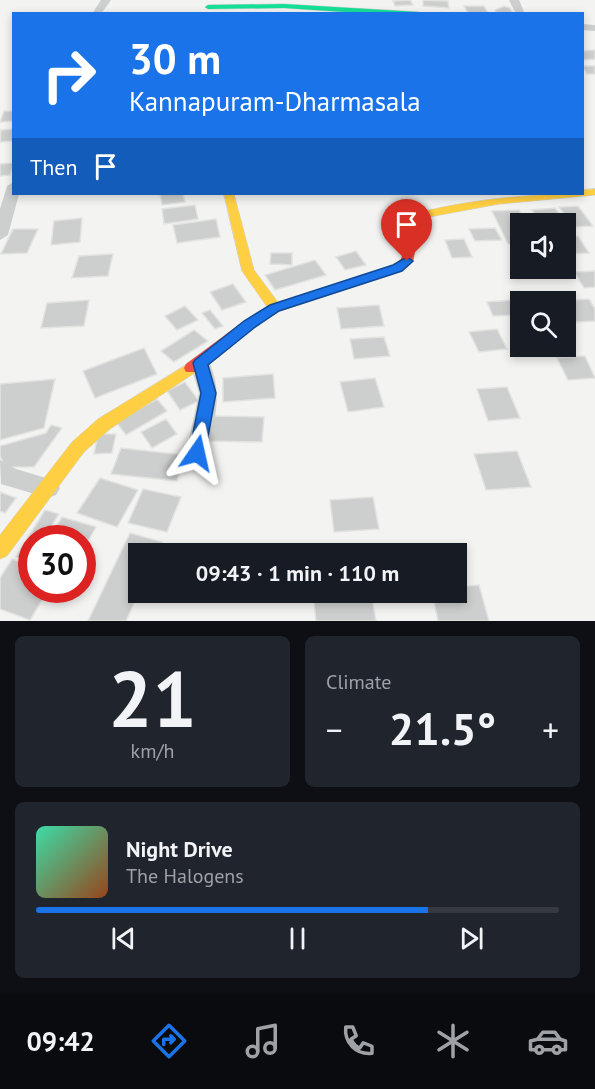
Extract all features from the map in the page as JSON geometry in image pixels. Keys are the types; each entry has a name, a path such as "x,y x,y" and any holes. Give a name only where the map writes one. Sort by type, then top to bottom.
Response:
{"main road":[{"path":"208,7 284,7 380,12"},
{"path":"229,195 248,271 275,308"},
{"path":"0,550 78,447 104,424 200,363 249,324 275,308 398,268 407,261 410,232 416,220 425,214 499,201 563,195"}],"street":[{"path":"0,235 12,193"},
{"path":"197,453 209,393 200,363"},
{"path":"0,470 9,477 48,488"}],"building":[{"path":"410,0 413,5 395,6 393,1"},
{"path":"423,0 448,1 449,8 423,6"},
{"path":"464,6 484,6 487,12 467,12"},
{"path":"504,6 510,8 512,12 496,12 495,10"},
{"path":"595,50 595,59 584,60 584,51"},
{"path":"584,66 595,66 595,74 587,74"},
{"path":"4,111 12,111 12,121 0,122"},
{"path":"12,129 12,141 0,142 1,130"},
{"path":"12,163 10,175 0,176 0,164"},
{"path":"160,195 183,195 185,202 162,205"},
{"path":"195,205 198,219 164,224 162,209"},
{"path":"578,206 593,226 576,227 576,213 564,213 559,207"},
{"path":"555,208 559,213 534,213 532,210"},
{"path":"519,210 520,213 510,213 510,244 508,244 492,211"},
{"path":"82,218 80,242 51,245 54,221"},
{"path":"216,219 220,237 177,243 173,225"},
{"path":"495,228 502,240 475,241 469,229"},
{"path":"13,229 38,229 27,253 1,254"},
{"path":"576,236 578,236 589,253 576,254"},
{"path":"464,239 472,257 452,258 445,240"},
{"path":"356,251 366,265 345,270 336,257"},
{"path":"271,253 292,253 292,265 270,264"},
{"path":"113,254 108,276 72,278 79,256"},
{"path":"315,260 326,275 275,290 265,275"},
{"path":"595,271 595,287 584,288 576,272"},
{"path":"233,284 246,302 222,310 210,292"},
{"path":"589,299 595,309 595,321 576,322 576,300"},
{"path":"89,300 84,326 41,328 47,303"},
{"path":"510,300 510,315 493,316 487,302"},
{"path":"379,305 384,326 341,329 337,308"},
{"path":"185,306 198,320 177,330 165,316"},
{"path":"210,310 223,326 215,329 202,313"},
{"path":"497,329 507,349 479,352 469,332"},
{"path":"194,330 208,341 174,362 161,351"},
{"path":"384,337 390,356 354,359 350,339"},
{"path":"144,348 157,374 95,398 83,371"},
{"path":"585,356 595,378 568,380 557,358"},
{"path":"273,374 275,398 223,402 223,378"},
{"path":"375,378 384,407 348,412 340,382"},
{"path":"55,379 44,428 0,440 0,384"},
{"path":"185,382 199,401 180,410 167,391"},
{"path":"507,387 520,418 488,421 477,389"},
{"path":"157,399 167,411 126,435 116,422"},
{"path":"214,416 264,417 262,442 210,441"},
{"path":"166,419 177,434 152,448 141,432"},
{"path":"51,425 62,428 34,467 5,467 0,456 0,446 46,433"},
{"path":"98,434 116,434 112,453 94,454"},
{"path":"121,448 184,455 177,481 111,474"},
{"path":"517,451 531,487 486,490 474,454"},
{"path":"100,478 138,490 117,527 77,513"},
{"path":"143,489 181,497 167,532 128,523"},
{"path":"0,492 16,498 5,513 0,511"},
{"path":"373,497 379,529 334,532 330,500"},
{"path":"45,510 59,514 52,525 36,525"},
{"path":"62,517 89,525 57,525"},
{"path":"130,533 162,542 128,543 128,603 134,603 126,621 88,621"},
{"path":"12,559 18,561 18,603 40,603 30,620 0,609 0,578"},
{"path":"479,585 489,621 438,621 434,603 467,603 467,586"},
{"path":"314,603 373,603 376,621 316,621"}],"traffic: fast":[{"path":"208,7 284,6 385,12"}],"traffic: slow":[{"path":"584,193 595,192"},
{"path":"229,195 248,271 275,308"},
{"path":"409,251 413,230 425,214 499,201 563,195"},
{"path":"0,550 78,447 104,424 191,368"}],"traffic: jam":[{"path":"191,368 249,324 275,308 398,268 407,261 409,251"}],"route":[{"path":"197,453 209,393 200,363 249,324 275,308 398,268 407,261"}]}
